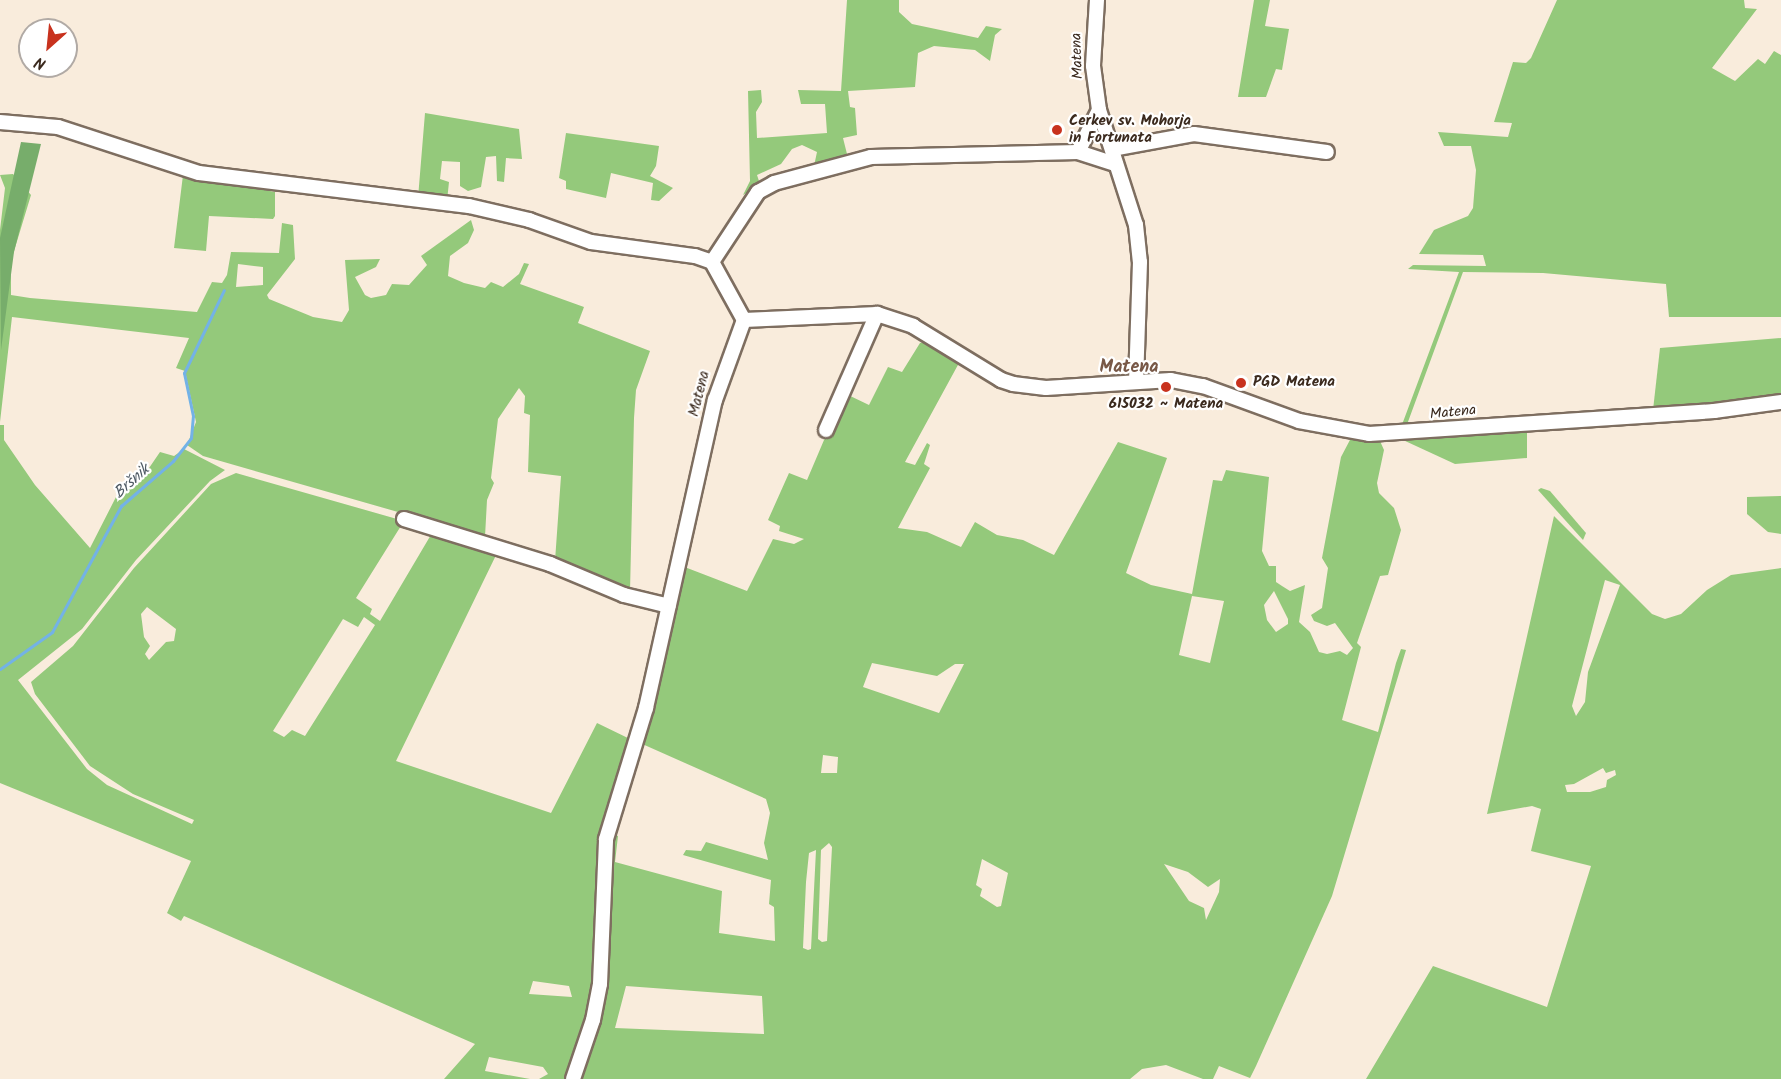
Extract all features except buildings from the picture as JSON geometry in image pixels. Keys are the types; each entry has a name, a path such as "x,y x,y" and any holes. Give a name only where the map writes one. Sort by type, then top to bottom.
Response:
{"street":[{"name":"Matena","path":"1097,0 1094,66 1099,110 1136,225 1140,262 1136,380"},
{"path":"1078,152 1099,110"},
{"path":"0,122 58,127 199,173 469,207 529,220 591,242 695,256 712,262 744,320"},
{"path":"1112,149 1194,134 1327,152"},
{"path":"712,262 758,192 808,173 871,157 1078,152 1116,164"},
{"name":"Matena","path":"573,1079 591,1029 600,984 606,838 646,708 715,400 744,320 877,314 913,326 1000,380 1013,384 1046,388 1136,380 1171,380 1203,386 1299,421 1342,432 1393,435 1534,421 1714,411 1781,402"},
{"path":"826,430 877,314"},
{"path":"404,519 550,564 624,595 669,606"}],"green space":[{"path":"847,0 899,0 899,12 912,24 978,38 986,26 1002,29 995,35 990,61 975,50 934,46 918,53 915,87 848,91 850,107 855,108 857,135 843,138 848,158 814,166 817,152 802,145 792,149 781,164 757,175 760,184 743,195 750,181 748,91 761,90 762,102 756,112 757,138 827,133 825,104 801,104 798,90 841,91"},
{"path":"1254,0 1270,0 1265,26 1289,29 1282,70 1276,69 1266,97 1238,97"},
{"path":"1557,0 1744,0 1745,8 1757,9 1712,68 1735,81 1758,59 1765,64 1774,51 1781,55 1781,317 1669,317 1666,284 1543,273 1463,272 1405,430 1400,430 1459,272 1408,269 1413,265 1486,266 1483,255 1419,254 1434,230 1468,216 1473,208 1476,170 1471,146 1444,146 1438,132 1508,137 1512,123 1494,122 1513,62 1526,63 1531,58"},
{"path":"425,113 519,129 522,159 506,158 504,182 497,181 496,156 486,157 481,187 468,191 460,186 460,162 442,161 440,179 449,182 447,201 418,198"},
{"path":"566,133 659,146 656,166 650,176 673,188 659,201 651,200 653,183 611,173 606,198 566,189 566,181 559,178"},
{"path":"21,142 41,144 14,252 1,350 0,238"},
{"path":"13,174 31,195 11,261 11,295 30,298 197,312 212,282 222,283 227,275 231,252 279,253 282,223 293,225 295,259 267,295 269,299 313,317 342,322 349,310 345,260 380,259 376,267 355,277 365,295 371,298 386,295 392,284 409,285 427,265 421,256 471,220 474,230 468,243 450,256 448,276 485,288 491,282 503,287 519,274 524,263 529,264 520,284 584,307 578,323 650,351 636,390 630,592 555,561 561,476 528,472 530,415 524,413 525,396 519,388 498,419 491,478 494,483 487,500 485,537 203,456 187,445 196,422 185,371 176,368 189,338 12,317 0,422 0,230 5,188 0,175","holes":["238,264 263,267 263,285 236,287"]},
{"path":"183,175 275,192 275,216 273,219 209,216 206,251 174,248"},
{"path":"1781,338 1781,395 1717,406 1653,410 1660,348"},
{"path":"925,342 959,363 905,462 915,465 927,443 930,445 924,464 930,468 898,528 927,532 961,547 975,522 997,535 1023,540 1054,555 1118,442 1167,458 1126,573 1151,585 1192,594 1213,480 1222,481 1226,470 1269,477 1262,551 1269,566 1276,566 1276,582 1290,591 1305,585 1299,622 1310,632 1319,652 1327,654 1340,651 1347,655 1353,648 1335,623 1327,626 1314,621 1311,615 1322,608 1328,568 1322,558 1341,457 1351,438 1380,441 1384,450 1377,483 1379,493 1394,508 1401,530 1388,575 1380,576 1357,643 1361,647 1342,720 1378,732 1396,663 1401,649 1406,650 1332,896 1256,1066 1250,1078 1219,1066 1213,1079 1203,1079 1166,1065 1142,1069 1130,1079 581,1079 601,1004 613,834 618,836 615,862 722,891 719,933 775,941 774,907 769,904 771,880 683,855 686,850 701,851 706,842 768,860 764,843 770,813 766,799 640,743 682,566 747,591 773,539 794,544 804,539 779,531 780,526 768,520 789,473 807,480 844,393 869,405 888,367 902,372 920,343","holes":["1274,591 1288,619 1288,624 1276,632 1267,620 1264,605","1192,596 1224,601 1210,663 1179,655","872,663 937,676 955,664 964,664 939,713 863,687","823,755 838,757 837,773 821,773","829,843 832,847 827,941 822,942 818,939 821,850","816,850 811,949 803,948 809,853","982,859 1008,873 1001,906 997,907 980,896 982,889 976,885","1164,864 1188,872 1208,887 1220,879 1219,892 1206,920 1204,908 1189,901","626,986 762,996 764,1034 615,1028"]},
{"path":"0,425 4,425 4,440 35,485 90,548 116,497 147,471 160,452 174,456 184,449 225,470 210,481 136,560 82,629 18,680 87,769 107,785 192,824 194,820 133,794 90,766 35,694 31,682 73,646 134,568 211,484 236,473 404,521 356,598 372,609 370,614 380,621 435,528 499,549 396,761 551,813 597,723 632,740 618,773 601,846 589,1016 574,1067 566,1079 539,1079 548,1074 543,1067 489,1057 485,1071 530,1079 444,1079 475,1044 184,916 181,921 167,913 191,861 0,783","holes":["147,607 176,629 174,641 166,642 149,660 145,654 150,646 144,637 141,614","364,617 375,625 305,736 292,730 284,737 273,731 343,619 358,627","533,981 569,986 572,997 529,994"]},
{"path":"1518,427 1527,430 1527,458 1455,464 1403,440"},
{"path":"1541,488 1550,491 1586,533 1583,540 1538,490"},
{"path":"1781,496 1781,534 1768,532 1747,514 1747,497"},
{"path":"1554,516 1652,614 1665,619 1681,614 1707,590 1731,575 1781,568 1781,1079 1366,1079 1433,966 1547,1007 1591,866 1531,851 1541,809 1532,806 1487,814","holes":["1605,580 1620,585 1588,672 1585,702 1576,716 1572,706","1603,768 1606,773 1615,770 1616,775 1607,780 1606,787 1590,792 1567,792 1565,785 1574,784"]}],"waterway":[{"name":"Bršnik","path":"0,669 52,632 121,506 173,461 191,438 193,416 184,373 224,290"}],"place":[{"name":"Cerkev sv. Mohorja in Fortunata","path":"1057,130"},
{"name":"PGD Matena","path":"1241,383"},
{"name":"615032 ~ Matena","path":"1166,387"}],"district":[{"name":"Matena","path":"1129,368"}]}
